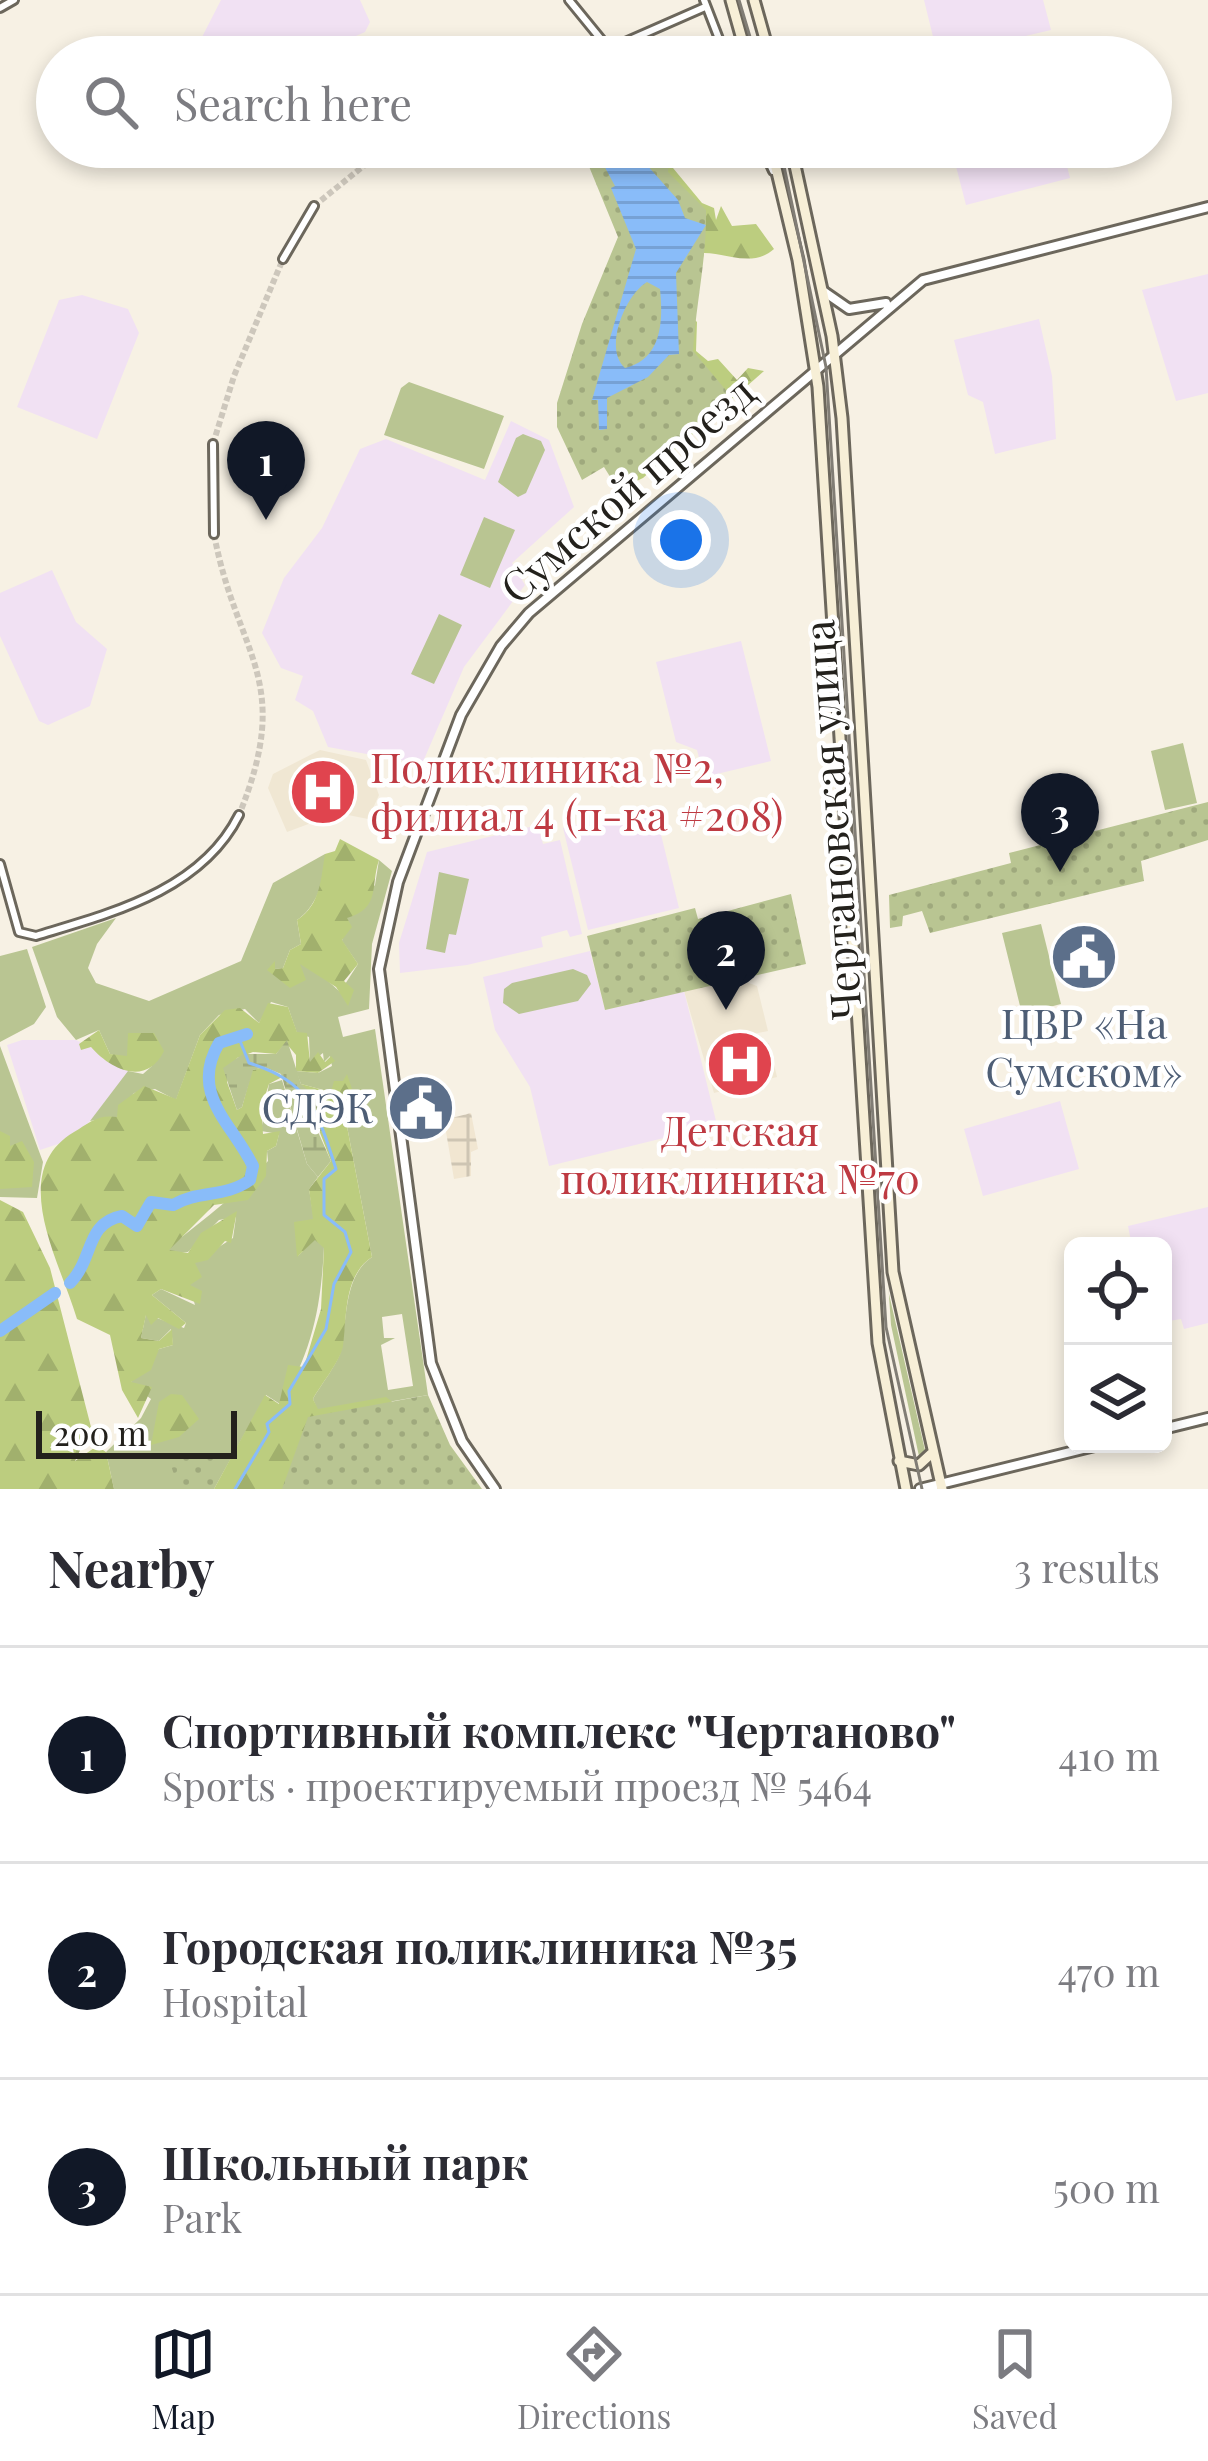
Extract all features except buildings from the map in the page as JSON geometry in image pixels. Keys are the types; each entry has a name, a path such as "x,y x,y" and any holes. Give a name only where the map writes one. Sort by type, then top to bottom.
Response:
{"main road":[{"path":"731,0 741,36"},
{"path":"754,0 764,36"},
{"name":"Чертановская улица","path":"774,168 785,202 816,366 878,1343 906,1489"},
{"name":"Чертановская улица","path":"796,168 834,351 893,1272 942,1486"},
{"path":"850,895 859,904 871,897"},
{"path":"853,934 864,928 874,933"},
{"path":"899,1461 916,1466 933,1452"}],"street":[{"path":"0,8 14,0"},
{"path":"569,0 598,36"},
{"path":"636,36 704,4 717,36"},
{"path":"785,202 804,202"},
{"path":"284,259 314,206"},
{"name":"Сумской проезд","path":"495,1489 448,1413 428,1346 380,993 379,969 393,898 461,715 501,646 539,604 903,293 936,275 1208,207"},
{"path":"823,291 859,311 903,293"},
{"path":"213,444 214,534"},
{"path":"0,864 20,932 36,936 159,891 217,850 239,815"},
{"path":"1172,1427 1208,1418"},
{"path":"920,1489 1068,1453"}],"shaded area":[{"path":"221,0 360,0 370,22 356,36 203,36"},
{"path":"924,0 1043,0 1051,30 1026,36 933,36"},
{"path":"956,168 1067,168 1070,178 966,205"},
{"path":"1208,274 1208,393 1176,401 1142,290"},
{"path":"82,295 128,309 139,333 97,439 17,407 59,300"},
{"path":"1039,319 1052,376 1056,439 995,454 983,402 968,395 954,340"},
{"path":"511,421 549,440 574,507 512,563 525,585 464,667 422,764 328,747 313,711 295,700 303,676 281,668 262,633 284,578 322,528 360,449 386,439 485,480"},
{"path":"52,570 76,622 107,649 90,706 48,725 39,721 0,636 0,593"},
{"path":"741,641 771,761 704,777 697,750 676,742 656,662"},
{"name":"Поликлиника №2, филиал 4 (п-ка #208)","path":"320,750 366,760 379,795 368,819 338,813 287,832 268,788 273,774"},
{"path":"654,806 679,908 588,930 563,828"},
{"path":"538,825 543,844 560,840 582,934 570,937 567,930 541,937 543,947 467,965 400,973 399,943 427,852"},
{"path":"590,951 605,1010 684,991 717,1125 549,1166 530,1087 495,1030 483,977"},
{"path":"735,978 757,986 768,1031 744,1036 746,1047 769,1043 777,1077 714,1093 684,991"},
{"path":"22,1040 76,1040 131,1067 109,1101 73,1139 40,1150 7,1045"},
{"path":"1060,1101 1079,1169 983,1196 964,1129"},
{"path":"471,1113 478,1149 471,1152 471,1176 454,1179 444,1120"},
{"path":"1208,1207 1208,1323 1184,1329 1181,1319 1172,1320 1172,1237 1130,1237 1128,1226"}],"green space":[{"path":"590,168 668,168 706,210 693,351 730,395 619,491 604,467 582,480 557,427 557,403 582,324 618,237"},
{"path":"647,168 673,168 702,203 714,208 716,220 721,206 732,226 756,224 774,249 749,259 704,253 691,316 697,322 696,351 708,361 718,359 737,380 748,368 764,371 643,478 628,485"},
{"path":"409,382 504,416 484,469 384,435 401,388"},
{"path":"523,434 541,441 545,450 526,493 518,497 498,482 516,438"},
{"path":"484,517 515,530 490,588 460,575"},
{"path":"439,614 462,625 434,684 411,674"},
{"path":"1183,743 1197,803 1165,810 1151,751"},
{"path":"1208,802 1208,840 1141,861 1144,881 930,933 922,911 903,916 902,926 890,928 889,895 1011,863 1009,853"},
{"path":"340,839 379,860 370,902 347,918 352,927 342,940 358,964 344,981 354,990 348,1006 336,987 300,964 306,980 290,988 267,970 275,961 275,969 283,968 290,950 301,944 297,920 315,899 325,854 335,851"},
{"path":"325,854 319,891 297,920 301,944 290,950 283,968 267,970 300,968 300,963 313,967 340,992 358,964 342,941 346,918 375,885 379,860 392,871 372,944 369,1009 338,1017 343,1037 375,1029 428,1395 319,1414 313,1399 341,1352 356,1275 372,1257 341,1095 343,1081 331,1092 301,1084 296,1071 318,1073 332,1066 330,1056 324,1062 323,1053 310,1063 309,1037 297,1033 288,1007 271,1002 259,1023 245,1009 219,1015 200,1035 176,1100 155,1089 134,1093 117,1117 90,1121 128,1071 143,1074 152,1066 110,1054 99,1030 76,1040 57,1017 32,947 116,918 97,944 88,968 96,983 149,1001 241,961 273,883","holes":["402,1314 413,1386 388,1390 381,1345 395,1338 384,1338 382,1317"]},
{"path":"439,872 469,879 456,935 449,934 445,953 426,949"},
{"path":"791,894 806,964 605,1010 587,936 695,908 698,919"},
{"path":"1041,924 1061,1004 1022,1014 1002,933"},
{"path":"27,949 46,1007 34,1024 0,1042 0,956"},
{"path":"573,969 587,975 591,984 578,1001 519,1014 503,1003 504,989 512,983"},
{"path":"268,1003 288,1007 297,1032 307,1033 310,1062 318,1052 325,1062 331,1056 335,1061 318,1073 296,1071 296,1055 286,1043 276,1054 253,1052 237,1058 227,1082 237,1110 242,1107 252,1070 264,1067 282,1077 269,1084 261,1108 263,1134 280,1131 276,1146 267,1151 266,1176 248,1200 214,1205 169,1250 188,1253 201,1233 237,1211 231,1243 225,1241 208,1260 195,1263 202,1277 190,1285 202,1291 200,1304 161,1289 152,1295 186,1323 179,1329 158,1318 151,1325 146,1315 141,1338 159,1341 172,1329 173,1345 159,1349 151,1370 131,1382 152,1387 138,1418 122,1390 110,1335 77,1319 44,1218 44,1170 54,1149 74,1132 99,1118 117,1117 118,1105 144,1086 176,1099 200,1035 225,1010 240,1008 259,1023"},
{"path":"99,1030 110,1054 127,1056 128,1033 154,1033 164,1051 148,1069 119,1068 91,1047 81,1050 79,1044"},
{"path":"287,1040 301,1084 318,1099 315,1125 331,1161 318,1177 307,1164 281,1074 264,1067 253,1070 237,1110 223,1068 243,1054 276,1054"},
{"path":"0,1046 43,1162 37,1198 0,1197"},
{"path":"347,1074 352,1089 341,1095 372,1257 351,1286 341,1352 313,1399 318,1409 386,1397 400,1408 313,1489 214,1489 265,1395 279,1404 288,1365 304,1367 321,1309 324,1248 315,1240 297,1257 294,1222 313,1219 309,1189 331,1161 301,1084 331,1092 334,1081 343,1081"},
{"path":"282,1080 307,1164 318,1177 309,1189 314,1219 298,1256 315,1239 324,1247 317,1310 300,1366 280,1404 266,1395 214,1489 114,1489 106,1452 141,1418 151,1399 130,1383 159,1349 173,1345 171,1329 159,1341 141,1338 146,1314 184,1328 186,1323 152,1295 161,1289 195,1305 189,1285 195,1262 233,1238 236,1217 219,1220 188,1252 159,1255 268,1161 267,1151 276,1146 279,1134 261,1131 269,1084"},
{"path":"877,1120 889,1294 927,1459 920,1461 891,1325"},
{"path":"0,1131 10,1136 10,1146 22,1141 34,1162 32,1187 0,1189"},
{"path":"0,1200 23,1212 50,1268 91,1427 75,1461 97,1446 106,1452 114,1489 0,1489"},
{"path":"171,1394 182,1395 199,1419 179,1437 151,1445 159,1402"},
{"path":"428,1395 450,1445 482,1489 282,1489 308,1417"},
{"path":"226,1450 211,1489 179,1489 167,1454"}],"water":[{"path":"605,168 650,168 678,200 685,218 706,225 676,273 679,354 669,355 648,377 607,398 607,429 599,430 598,400 592,400 636,249 611,188 615,186","holes":["647,282 660,289 654,347 625,368 616,336 631,298"]}],"waterway":[{"path":"70,1283 96,1234 110,1220 122,1216 137,1226 151,1202 173,1205 250,1180 253,1166 217,1108 209,1078 219,1043 247,1034"},
{"path":"235,1489 269,1432 267,1424 290,1404 289,1391 326,1329 334,1284 351,1252 345,1232 324,1215 324,1179 336,1169 316,1114 285,1079 249,1063 238,1036"},
{"path":"0,1331 55,1293"}],"tunnel":[{"path":"314,206 361,168"},
{"path":"213,444 234,376 283,259"},
{"path":"214,534 262,698 255,769 239,815"}],"tram line":[{"path":"739,0 750,36"},
{"path":"784,168 826,367 886,1327 922,1489"}],"place":[{"name":"Спортивный комплекс \"Чертаново\"","path":"266,520"},
{"name":"Поликлиника №2, филиал 4 (п-ка #208)","path":"323,792"},
{"name":"Школьный парк","path":"1060,872"},
{"name":"ЦВР «На Сумском»","path":"1084,957"},
{"name":"Городская поликлиника №35","path":"726,1010"},
{"name":"Детская поликлиника №70","path":"740,1064"},
{"name":"СДЭК","path":"421,1108"}]}
